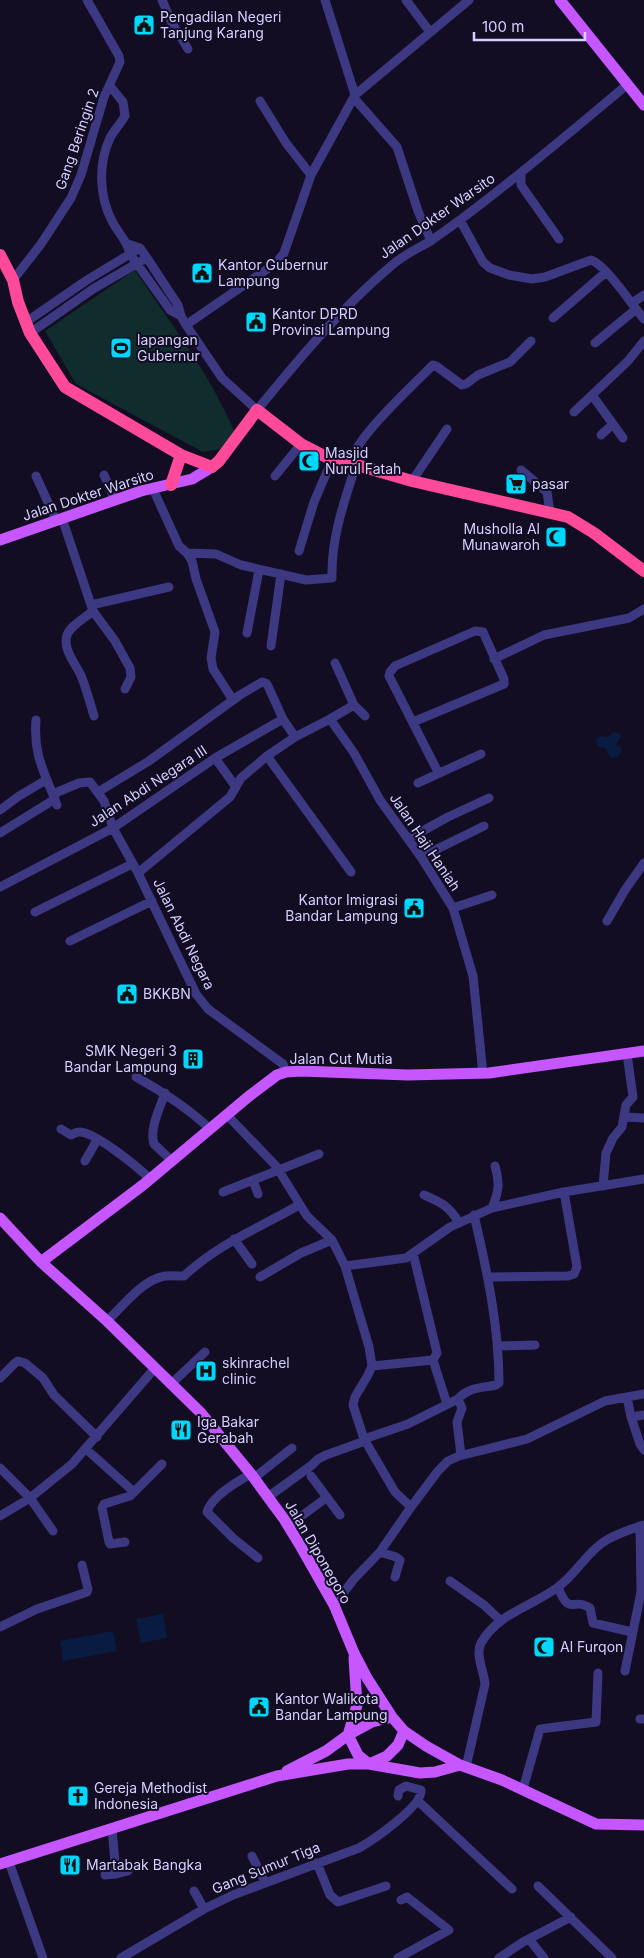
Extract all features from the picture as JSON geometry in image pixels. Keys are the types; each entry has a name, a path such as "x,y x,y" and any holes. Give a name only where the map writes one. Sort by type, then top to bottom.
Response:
{"highway":[{"path":"0,255 13,280 18,302 28,327 65,387 181,455 212,467 220,461 257,410 301,444 332,460 412,481 568,517 585,527 644,571"},
{"path":"171,485 181,455"}],"main road":[{"path":"560,0 644,105"},
{"name":"Jalan Dokter Warsito","path":"0,540 141,491 192,479 212,467"},
{"name":"Jalan Cut Mutia","path":"41,1262 150,1179 277,1075 286,1072 302,1071 434,1075 483,1074 644,1051"},
{"name":"Jalan Diponegoro","path":"0,1218 41,1262 107,1322 201,1413 252,1476 288,1526 334,1605 354,1654 392,1717 404,1731 426,1746 463,1766 523,1789 596,1824 644,1825"},
{"path":"354,1654 357,1705 348,1735 358,1755 369,1764"},
{"path":"277,1776 326,1751 348,1735 372,1722 392,1717"},
{"path":"369,1764 387,1756 398,1744 404,1731"},
{"path":"4,1863 277,1776 348,1764 369,1764 420,1773 436,1772 463,1766"}],"street":[{"name":"Gang Beringin 2","path":"13,280 41,244 71,198 81,176 104,97 120,62 119,56 87,0"},
{"path":"162,0 172,23 188,49"},
{"path":"325,0 354,97 397,148 418,211 431,241"},
{"path":"406,0 430,32"},
{"path":"183,320 276,263 284,253 310,176 354,97 469,0"},
{"name":"Jalan Dokter Warsito","path":"257,410 304,353 347,307 397,260 431,241 521,174 628,84"},
{"path":"110,86 123,102 125,116 110,137 101,182 106,210 128,244 130,254 170,310 183,320"},
{"path":"260,101 286,143 310,176"},
{"path":"521,174 521,185 559,239"},
{"path":"460,220 478,256 490,268 509,275 532,278 545,277 591,260 596,262 606,272 644,318"},
{"path":"128,244 140,248 178,305 183,320 222,378 257,410"},
{"path":"28,327 87,280 140,248"},
{"path":"28,327 147,258"},
{"path":"553,318 606,272"},
{"path":"595,343 644,294"},
{"path":"188,553 216,554 241,565 306,580 332,578 332,559 336,530 353,464 352,456 364,438 433,365 462,385 478,375 510,362 531,341"},
{"path":"574,412 642,347"},
{"path":"592,395 623,438"},
{"path":"601,435 613,424"},
{"path":"412,481 447,429"},
{"path":"275,476 301,444"},
{"path":"298,551 314,502 332,460"},
{"path":"521,470 547,492 550,512"},
{"path":"104,475 115,500"},
{"path":"36,476 59,519 92,608 115,640 130,668 131,677 125,689"},
{"path":"153,489 179,546 188,553 192,562 196,579 215,632 211,658 212,669 233,700"},
{"path":"247,633 259,570"},
{"path":"271,646 281,574"},
{"path":"94,716 83,680 69,652 67,637 70,629 92,608 169,587"},
{"path":"494,658 544,635 629,618 644,609"},
{"path":"413,722 502,686 505,682 504,679 483,632 475,631 396,666 390,672 389,676 438,772"},
{"path":"335,663 354,705 364,716"},
{"path":"98,792 159,754 233,700 262,682 265,682 268,686 283,718 295,737"},
{"name":"Jalan Abdi Negara","path":"286,1072 283,1064 208,1009 196,994 138,873 230,797 241,778 267,756 295,737 332,721 354,705"},
{"name":"Jalan Abdi Negara III","path":"0,887 113,828 215,758 283,718"},
{"path":"36,720 36,748 46,780 55,799"},
{"name":"Jalan Haji Haniah","path":"332,721 354,753 380,800 422,858 453,908 473,976 483,1074"},
{"path":"418,783 438,772 481,754"},
{"path":"267,756 352,872"},
{"path":"215,758 236,787"},
{"path":"0,810 46,780"},
{"path":"0,833 55,799 86,782 90,782 104,801 113,828 138,873"},
{"path":"408,839 448,817 489,798"},
{"path":"422,858 484,826"},
{"path":"607,921 616,904 644,863"},
{"path":"35,912 132,864"},
{"path":"453,908 492,894"},
{"path":"70,941 152,902"},
{"path":"603,1186 606,1153 613,1138 622,1127 626,1105 633,1096 627,1054"},
{"path":"136,1077 165,1093 193,1113 210,1130"},
{"path":"165,1093 152,1132 154,1144 172,1161"},
{"path":"227,1115 279,1171 307,1216 332,1240 345,1266 369,1348 372,1366 355,1396 353,1405 364,1440 395,1492 411,1507"},
{"path":"624,1117 644,1118"},
{"path":"61,1129 71,1135 80,1132 119,1152 150,1179"},
{"path":"85,1161 97,1140"},
{"path":"223,1192 319,1154"},
{"path":"492,1208 500,1182 495,1166"},
{"path":"345,1266 406,1258 459,1223 492,1208 564,1192 644,1179"},
{"path":"254,1180 258,1194"},
{"path":"488,1277 568,1276 574,1274 576,1267 564,1192"},
{"path":"424,1195 444,1204 452,1211 459,1223"},
{"path":"107,1322 141,1289 161,1276 184,1276 203,1259 234,1239 299,1205"},
{"path":"268,1497 318,1459 394,1430 458,1399 463,1393 470,1390 498,1385 497,1346 488,1277 474,1215"},
{"path":"234,1239 252,1264"},
{"path":"260,1277 301,1253 332,1240"},
{"path":"413,1253 437,1353 433,1360 447,1404"},
{"path":"497,1346 535,1345"},
{"path":"171,1384 206,1352"},
{"path":"372,1366 433,1360"},
{"path":"0,1378 14,1362 25,1363 43,1378 54,1395 98,1437"},
{"path":"0,1516 30,1498 72,1464 98,1437 155,1368"},
{"path":"334,1605 354,1579 380,1552 411,1507 438,1471 448,1461 461,1455 527,1439 606,1401 644,1394"},
{"path":"627,1397 631,1417 640,1444 644,1450"},
{"path":"458,1399 462,1408 457,1422 461,1455"},
{"path":"631,1417 644,1415"},
{"path":"258,1558 233,1538 207,1512 209,1507 231,1485 252,1476 292,1448"},
{"path":"86,1450 134,1492"},
{"path":"125,1542 110,1544 102,1508 106,1502 125,1499 162,1464"},
{"path":"0,1468 30,1498 53,1531"},
{"path":"311,1476 340,1515"},
{"path":"288,1526 326,1498"},
{"path":"463,1766 485,1684 479,1651 480,1645 493,1627 500,1620 558,1587 605,1540 642,1525 642,1586 625,1671"},
{"path":"380,1552 400,1560 395,1577"},
{"path":"0,1626 37,1609 87,1592 88,1589 82,1565"},
{"path":"450,1581 484,1605 500,1620"},
{"path":"558,1587 566,1603 571,1606 586,1605 590,1608 593,1623 632,1632"},
{"path":"523,1789 540,1729 596,1722 598,1673"},
{"path":"398,1796 399,1790 406,1786 421,1790 422,1795 418,1801 512,1889"},
{"name":"Gang Sumur Tiga","path":"121,1958 204,1909 265,1882 370,1842 388,1829 418,1801"},
{"path":"112,1828 116,1874"},
{"path":"252,1856 265,1882"},
{"path":"4,1863 43,1958"},
{"path":"317,1863 330,1895 338,1902 386,1886"},
{"path":"105,1876 128,1871"},
{"path":"538,1886 612,1958"},
{"path":"194,1891 204,1909"},
{"path":"398,1958 449,1930 407,1897 401,1900"},
{"path":"499,1958 529,1939 571,1917"},
{"path":"529,1939 544,1958"}],"green space":[{"name":"lapangan Gubernur","path":"135,270 202,369 225,411 235,433 221,449 203,452 76,384 45,331"}],"water":[{"path":"614,732 620,734 621,737 616,744 621,747 621,752 618,756 611,758 606,749 597,746 596,739 600,736 607,737"},
{"path":"163,1614 167,1638 141,1643 136,1619"},
{"path":"113,1631 117,1651 63,1661 60,1641"}],"place":[{"name":"Pengadilan Negeri Tanjung Karang","path":"144,25"},
{"name":"Kantor Gubernur Lampung","path":"202,273"},
{"name":"Kantor DPRD Provinsi Lampung","path":"256,322"},
{"name":"lapangan Gubernur","path":"121,348"},
{"name":"Masjid Nurul Fatah","path":"309,461"},
{"name":"pasar","path":"516,484"},
{"name":"Musholla Al Munawaroh","path":"556,537"},
{"name":"Kantor Imigrasi Bandar Lampung","path":"414,908"},
{"name":"BKKBN","path":"127,994"},
{"name":"SMK Negeri 3 Bandar Lampung","path":"193,1059"},
{"name":"skinrachel clinic","path":"206,1371"},
{"name":"Iga Bakar Gerabah","path":"181,1430"},
{"name":"Al Furqon","path":"544,1647"},
{"name":"Kantor Walikota Bandar Lampung","path":"259,1707"},
{"name":"Gereja Methodist Indonesia","path":"78,1796"},
{"name":"Martabak Bangka","path":"70,1865"}]}
